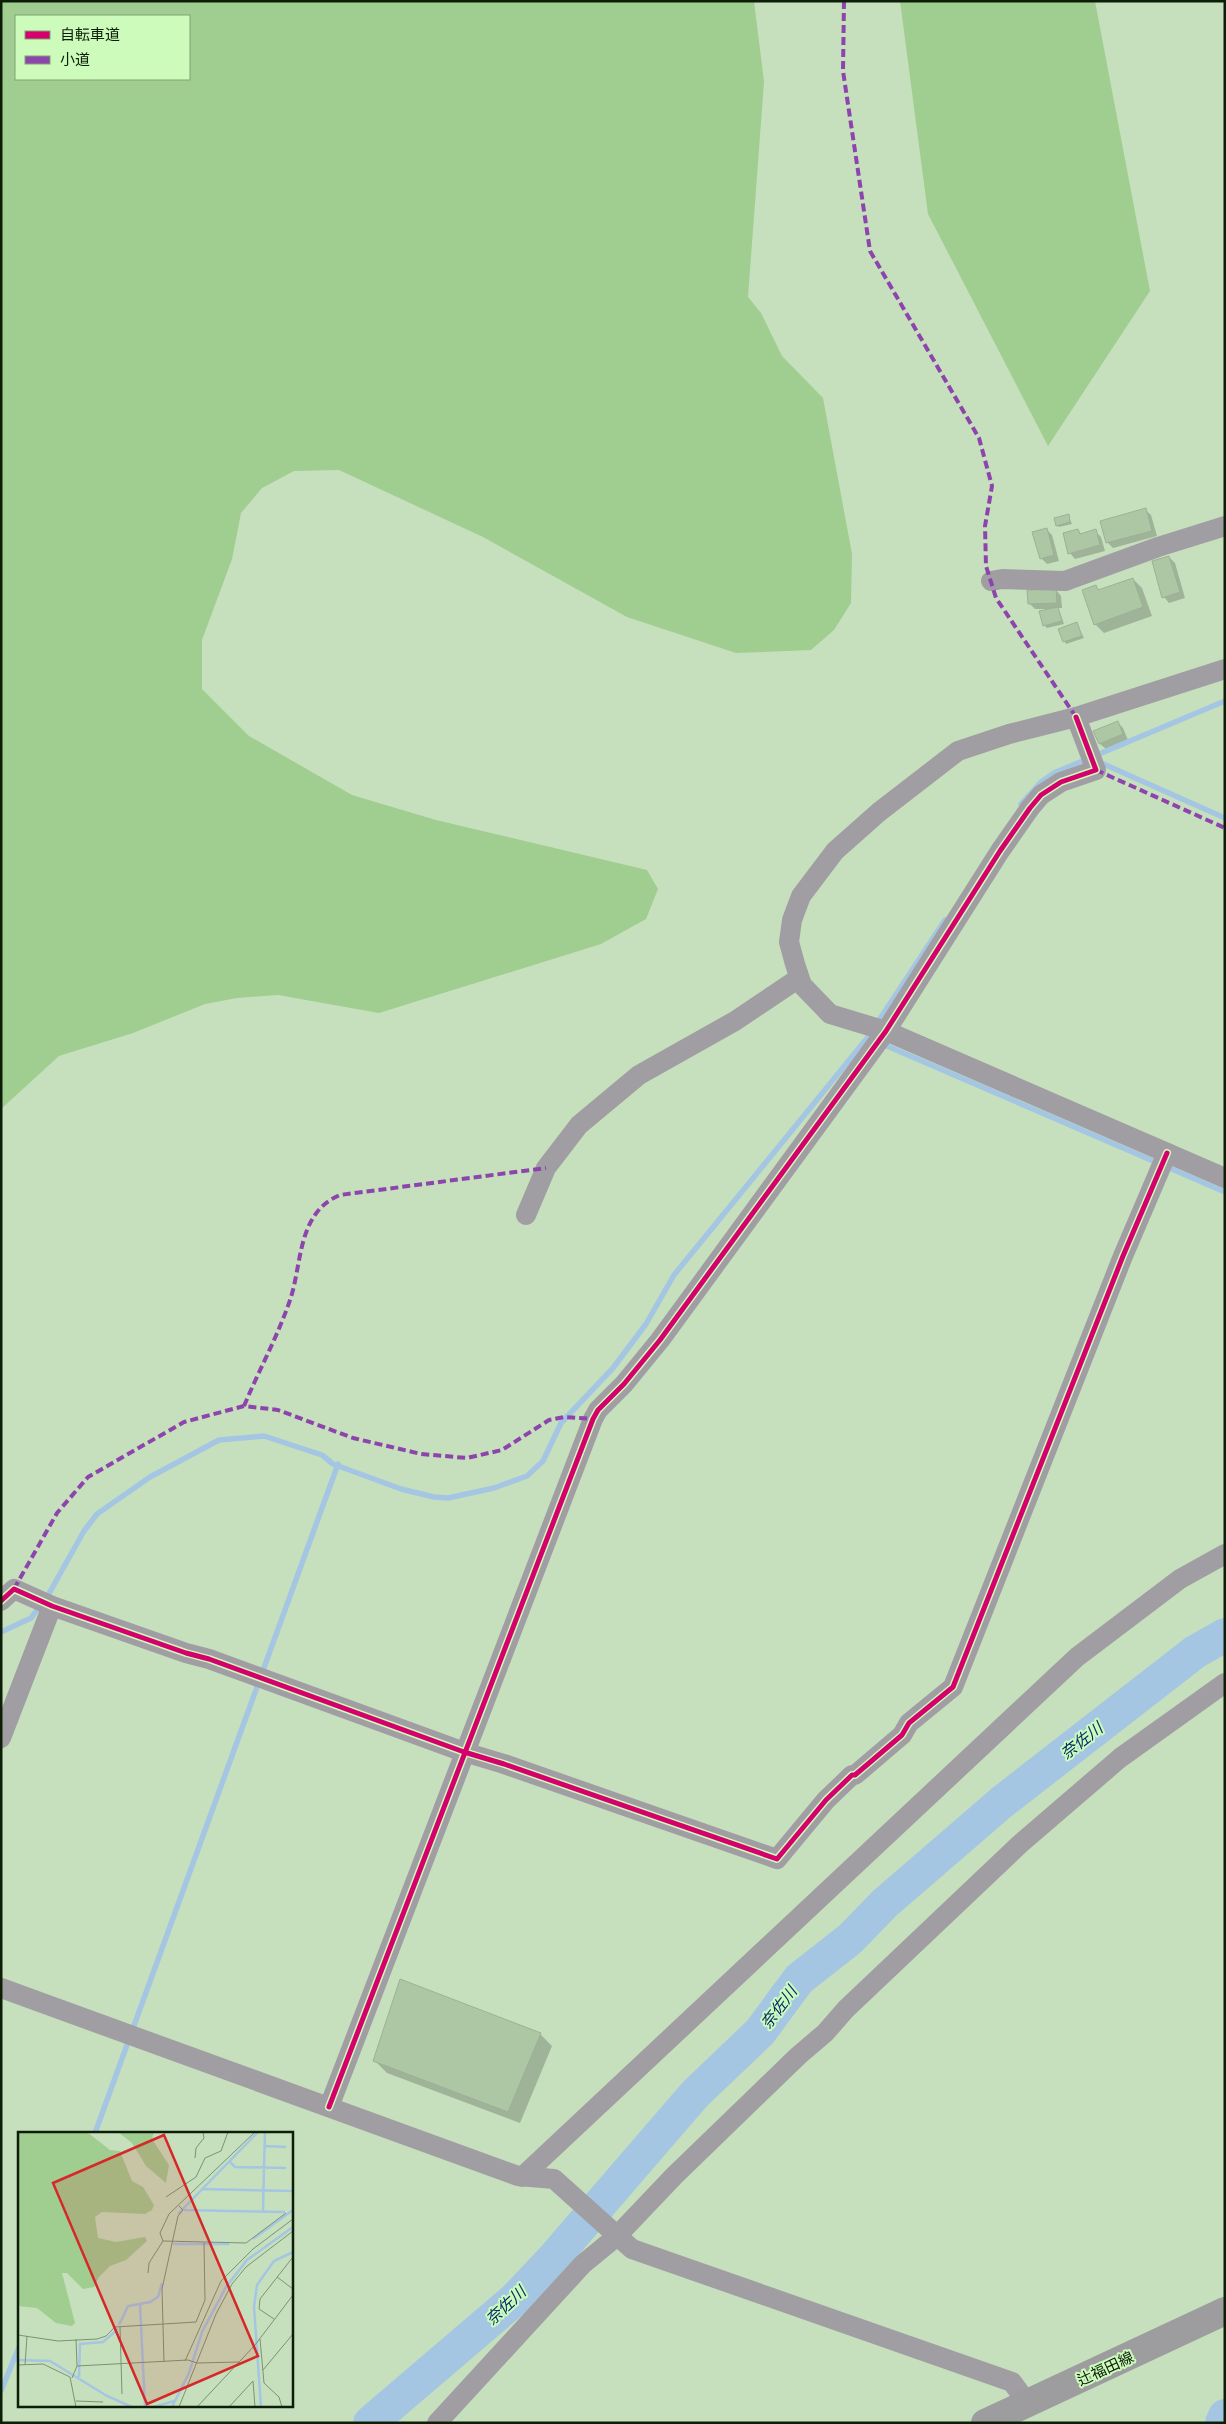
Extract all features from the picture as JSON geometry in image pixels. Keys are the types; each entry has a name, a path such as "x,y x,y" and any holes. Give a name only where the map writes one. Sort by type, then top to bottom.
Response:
{"main road":[{"name":"辻福田線","path":"985,2423 1225,2311"}],"street":[{"path":"991,581 1002,579 1066,581 1158,547 1225,526"},
{"path":"1225,670 1076,717 1009,734 958,751 879,812 835,851 801,896 792,920 789,942 802,985 830,1014 886,1031 1225,1178"},
{"path":"329,2107 591,1422 598,1410 624,1384 660,1340 886,1031 1000,851 1030,808 1041,796 1061,782 1096,770 1076,717"},
{"path":"526,1215 546,1168 579,1125 640,1075 735,1021 800,978"},
{"path":"1,1600 14,1589 52,1606 186,1653 209,1659 464,1752 504,1764 776,1859 839,1788 902,1735 910,1723 953,1687 1123,1256 1167,1153"},
{"path":"522,2177 1076,1657 1180,1579 1225,1554"},
{"path":"1,1738 52,1606"},
{"path":"437,2423 612,2234 798,2056 825,2033 846,2009 1002,1860 1120,1758 1225,1683"},
{"path":"1,1988 522,2177 554,2179 612,2234 632,2249 1012,2382 1028,2404"}],"green space":[{"path":"1,1 754,1 764,82 748,297 761,313 782,356 823,398 852,554 851,603 834,630 811,650 736,653 627,617 483,537 339,470 294,471 262,488 241,513 232,559 202,640 202,689 249,736 352,795 436,820 647,870 658,889 646,919 601,944 379,1013 278,995 237,998 205,1004 133,1033 59,1056 1,1109"},
{"path":"900,1 1095,1 1150,291 1048,446 928,214"}],"building":[{"path":"1146,508 1152,531 1106,543 1100,521"},
{"path":"1069,514 1070,522 1056,526 1054,518"},
{"path":"1047,528 1054,555 1040,559 1032,532"},
{"path":"1078,529 1080,534 1096,529 1100,545 1068,554 1063,533"},
{"path":"1169,556 1180,592 1162,598 1152,561"},
{"path":"1133,578 1143,607 1094,625 1082,590 1096,585 1098,590"},
{"path":"1056,589 1057,603 1028,604 1027,590"},
{"path":"1058,607 1062,621 1043,626 1039,611"},
{"path":"1077,622 1082,636 1063,642 1058,629"},
{"path":"1118,721 1123,734 1099,744 1093,731"},
{"path":"400,1979 541,2033 508,2112 373,2061"}],"waterway":[{"path":"1021,804 1041,782 1054,773 1225,701"},
{"path":"1099,762 1225,818"},
{"path":"46,1599 84,1531 97,1514 150,1477 219,1440 264,1436 322,1455 333,1464 401,1489 434,1497 448,1498 494,1488 527,1476 543,1461 561,1423 613,1368 646,1324 674,1275 868,1037 945,920"},
{"path":"880,1043 1225,1192"},
{"path":"95,2132 338,1464"},
{"path":"1,1632 31,1618 40,1606"},
{"name":"奈佐川","path":"370,2423 515,2299 551,2261 695,2094 760,2032 799,1979 850,1939 885,1903 1002,1802 1195,1652 1225,1635"},
{"path":"1,2391 18,2349"},
{"path":"1222,2423 1225,2416"}],"marked path":[{"path":"844,1 843,71 870,251 979,438 992,486 985,526 986,566 996,598 1076,717"},
{"path":"1096,770 1225,828"},
{"path":"244,1406 286,1311 309,1226 316,1213 326,1203 340,1195 546,1168"},
{"path":"14,1589 57,1513 88,1477 184,1422 244,1406 278,1410 353,1438 421,1454 467,1458 502,1450 549,1420 564,1417 593,1419"}],"cycle path":[{"path":"329,2107 593,1419 598,1410 624,1384 660,1340 886,1031 1000,851 1030,808 1041,795 1061,782 1096,770 1076,717"},
{"path":"1,1601 14,1589 52,1606 186,1653 209,1659 464,1752 504,1764 777,1859 826,1800 852,1775 855,1775 902,1735 909,1723 953,1687 1123,1256 1167,1153"}]}
